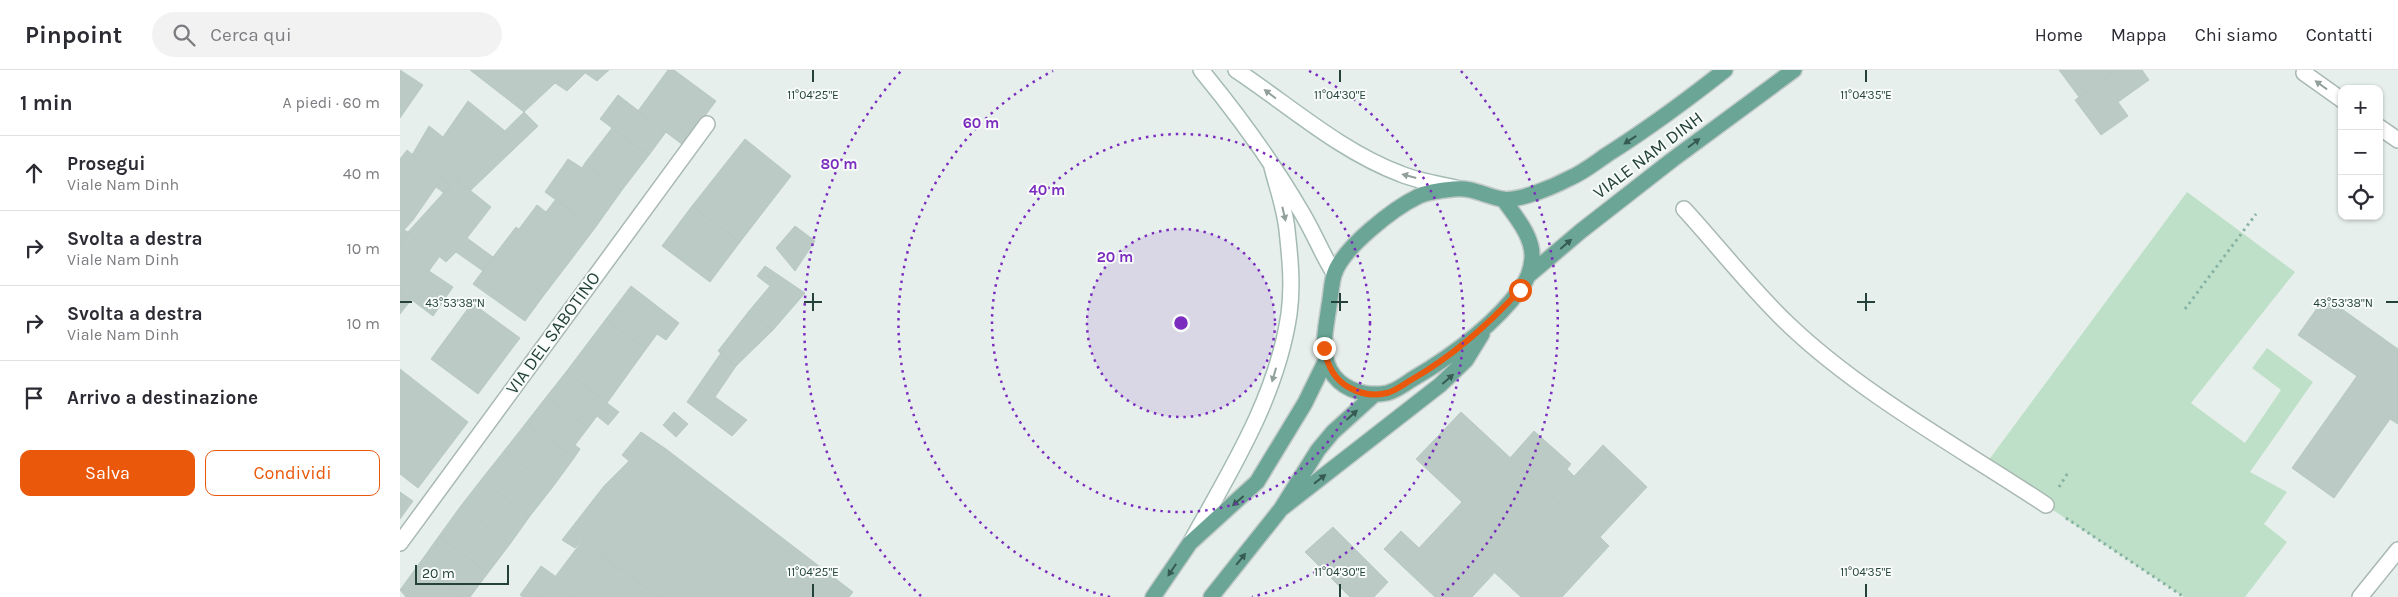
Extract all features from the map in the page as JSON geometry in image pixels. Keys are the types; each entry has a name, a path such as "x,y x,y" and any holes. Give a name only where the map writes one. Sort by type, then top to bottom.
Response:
{"main road":[{"name":"VIALE NAM DINH","path":"1529,275 1532,256 1530,243 1518,219 1503,199 1525,196 1570,178 1654,125 1726,70"},
{"name":"VIALE NAM DINH","path":"1326,360 1334,375 1345,386 1358,392 1390,393 1441,361 1488,324 1520,290 1529,275 1580,231 1794,70"},
{"path":"1154,597 1190,543 1257,482 1305,403 1326,360 1324,348 1334,273 1346,254 1392,214 1420,195 1456,188 1480,190 1503,199"},
{"path":"1281,509 1456,372 1466,360 1488,324"},
{"path":"1211,597 1281,509 1318,450 1333,432 1375,394"}],"street":[{"path":"1201,70 1227,102 1303,214 1321,252 1334,273"},
{"path":"1236,70 1307,122 1368,160 1402,175 1456,188"},
{"path":"2306,70 2304,73 2338,97"},
{"name":"VIA DEL SABOTINO","path":"400,543 707,124"},
{"path":"2383,130 2398,140"},
{"path":"1190,543 1256,420 1273,380 1289,313 1290,276 1287,228 1272,167"},
{"path":"1684,209 1788,324 1840,368 1879,396 2046,505"},
{"path":"2360,597 2398,550"}],"path":[{"path":"2186,310 2256,214"},
{"path":"2069,471 2046,505 2184,597"}],"green space":[{"path":"2187,192 2295,272 2191,403 2245,443 2281,390 2252,368 2267,348 2313,382 2250,472 2287,492 2264,524 2287,542 2245,597 2184,597 1985,465"}],"building":[{"path":"400,70 423,85 400,118"},
{"path":"470,70 569,70 524,112"},
{"path":"569,70 581,70 585,73 567,91 555,83"},
{"path":"581,70 609,70 597,81"},
{"path":"668,70 674,70 716,101 683,145 638,111"},
{"path":"2059,70 2116,70 2079,97"},
{"path":"2116,70 2142,70 2149,80 2118,102 2128,116 2101,135 2075,100"},
{"path":"618,95 666,132 649,155 600,119"},
{"path":"468,101 505,131 450,186 412,155 429,126 443,137"},
{"path":"524,112 538,126 470,191 456,179"},
{"path":"612,128 649,155 622,190 585,163"},
{"path":"745,139 791,176 740,242 692,206"},
{"path":"407,150 450,186 444,193 436,187 413,220 400,212 400,159"},
{"path":"568,159 582,168 585,163 622,190 595,228 545,192"},
{"path":"456,179 491,207 467,238 493,257 483,271 456,252 446,262 408,232"},
{"path":"556,199 595,228 567,265 519,229 537,205 546,212"},
{"path":"692,206 740,242 710,282 662,246"},
{"path":"400,212 413,220 404,230 408,232 400,243"},
{"path":"795,226 815,241 795,271 776,248"},
{"path":"516,227 567,265 544,295 493,257"},
{"path":"408,232 439,257 429,271 453,287 433,316 400,291 400,243"},
{"path":"493,257 544,295 525,321 473,284"},
{"path":"765,266 805,293 773,330 749,311 770,286 757,276"},
{"path":"631,286 679,323 666,340 657,334 646,349 606,319"},
{"path":"400,291 411,300 400,314"},
{"path":"2325,297 2398,349 2398,424 2390,419 2334,498 2292,468 2357,376 2298,335"},
{"path":"472,303 520,338 478,394 431,359"},
{"path":"749,311 773,330 736,366 718,351"},
{"path":"606,319 646,349 607,403 566,372"},
{"path":"721,353 736,366 715,397 747,420 732,436 687,402"},
{"path":"400,369 468,422 418,488 400,474"},
{"path":"566,372 619,412 608,425 597,416 588,428 547,396"},
{"path":"547,396 588,428 575,445 580,449 574,458 526,423"},
{"path":"674,412 688,424 676,437 663,425"},
{"path":"1461,412 1559,503 1472,597 1435,597 1384,549 1401,531 1419,548 1462,502 1416,459"},
{"path":"526,423 574,458 552,488 504,451"},
{"path":"1534,431 1571,464 1567,469 1574,476 1554,498 1510,458"},
{"path":"641,432 666,449 575,548 562,540 604,486 629,461 622,455"},
{"path":"1603,445 1647,487 1600,537 1609,546 1562,597 1521,597 1495,573 1559,503 1554,498"},
{"path":"666,449 853,592 849,597 658,597 582,541"},
{"path":"504,451 552,488 530,516 481,480"},
{"path":"481,480 530,516 510,544 460,507"},
{"path":"400,492 413,501 400,519"},
{"path":"460,507 510,544 488,573 439,536"},
{"path":"1333,527 1388,582 1374,597 1350,597 1305,552"},
{"path":"439,536 488,573 470,597 465,597 419,564"},
{"path":"582,541 604,557 574,597 540,597"},
{"path":"604,557 658,597 574,597"},
{"path":"419,564 465,597 406,597 400,590"},
{"path":"541,566 555,576 540,597 523,597 520,595"}],"route":[{"path":"1324,348 1326,360 1334,375 1345,386 1358,392 1390,393 1441,361 1488,324 1520,290"}]}
